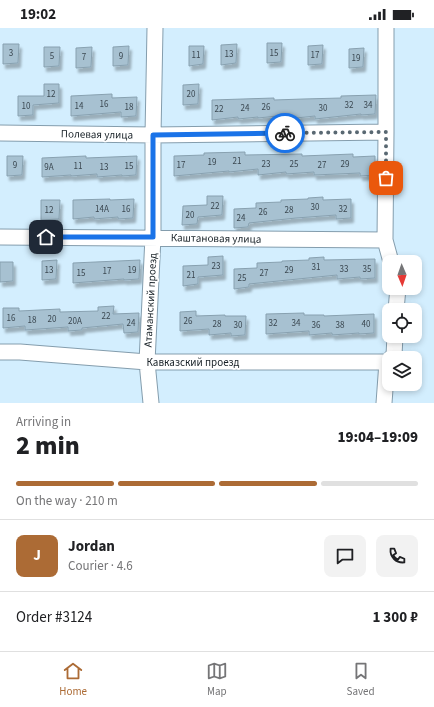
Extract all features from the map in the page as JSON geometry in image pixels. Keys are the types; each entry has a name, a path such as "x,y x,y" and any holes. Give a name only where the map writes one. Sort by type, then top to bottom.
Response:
{"street":[{"name":"Атаманский проезд","path":"151,403 147,362 153,237 153,135 156,28"},
{"path":"386,28 385,240 389,255"},
{"name":"Полевая улица","path":"0,133 153,135 386,132"},
{"name":"Каштановая улица","path":"0,237 385,240"},
{"name":"Кавказский проезд","path":"0,352 20,352 147,362 382,360"},
{"path":"384,403 385,391"}],"building":[{"path":"267,43 282,43 281,62 267,63"},
{"path":"3,44 19,44 18,63 3,64"},
{"path":"237,44 236,63 221,65 221,45"},
{"path":"323,45 322,64 308,65 308,46"},
{"path":"129,46 128,65 113,66 113,47"},
{"path":"189,46 204,46 203,64 189,66"},
{"path":"44,47 60,47 59,66 44,67"},
{"path":"92,47 91,67 76,68 76,48"},
{"path":"364,48 363,67 349,68 349,49"},
{"path":"44,84 59,84 59,103 33,105 33,115 18,116 18,96 44,96"},
{"path":"199,84 198,104 183,105 183,85"},
{"path":"112,94 112,98 137,97 136,116 121,117 121,112 71,116 71,96"},
{"path":"376,95 375,114 315,119 315,116 287,119 287,115 238,119 238,117 212,120 212,100 341,98 341,96"},
{"path":"245,152 245,155 302,154 302,156 353,154 353,157 375,156 375,175 360,176 360,173 314,175 314,172 286,174 286,172 258,175 258,169 174,176 174,156 204,155 204,153"},
{"path":"7,156 23,156 22,175 7,176"},
{"path":"86,156 86,158 137,156 136,175 97,177 97,174 42,177 42,158"},
{"path":"207,196 223,196 222,215 198,217 197,224 182,225 183,206 207,205"},
{"path":"323,197 323,200 351,199 351,218 336,219 336,215 296,218 249,223 248,227 234,228 234,209 256,208 256,203 281,202 281,200"},
{"path":"134,199 133,218 118,219 118,217 94,219 94,217 73,219 73,200"},
{"path":"41,200 60,200 59,219 41,220"},
{"path":"223,256 223,275 198,277 198,284 183,286 183,266 208,265 208,257"},
{"path":"324,257 324,260 375,259 375,278 360,279 360,277 337,279 337,275 249,284 249,287 234,289 234,269 257,268 257,263 309,260 309,258"},
{"path":"57,260 56,279 42,280 42,261"},
{"path":"140,260 139,279 73,283 73,263"},
{"path":"0,262 13,262 13,281 0,282"},
{"path":"114,306 113,314 139,313 138,332 124,333 123,324 82,328 82,330 68,331 68,327 25,330 25,326 3,328 3,308 19,308 19,311 60,309 60,312 98,311 98,307"},
{"path":"196,311 196,316 246,316 245,335 231,336 231,333 209,335 209,329 180,331 180,312"},
{"path":"304,313 304,315 324,316 374,314 374,333 332,335 332,333 309,335 309,331 266,334 266,314"}],"way so far":[{"path":"285,133 386,132 386,178"}],"route":[{"path":"46,237 153,237 153,135 285,133"}]}
